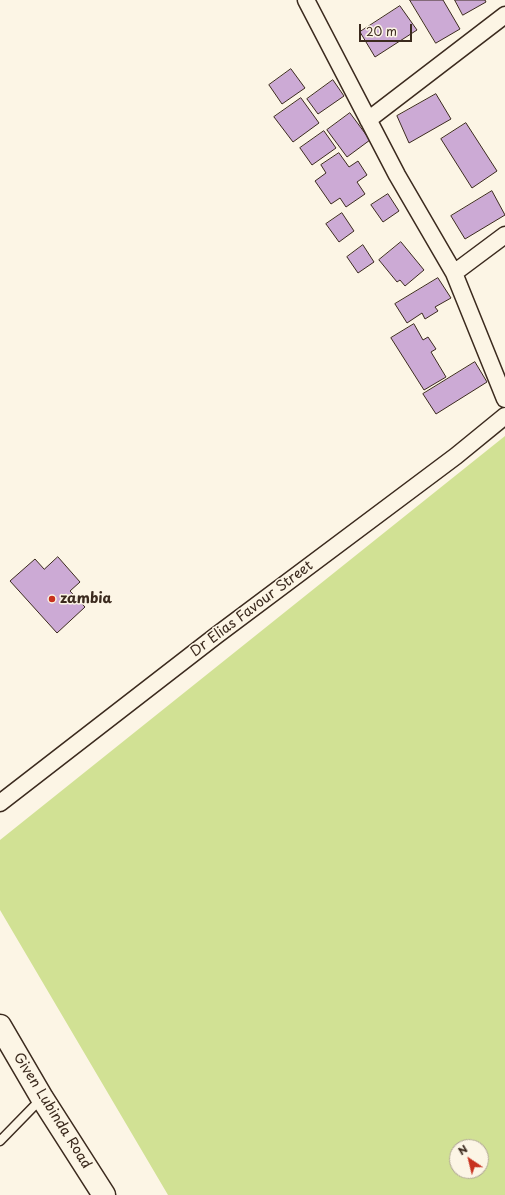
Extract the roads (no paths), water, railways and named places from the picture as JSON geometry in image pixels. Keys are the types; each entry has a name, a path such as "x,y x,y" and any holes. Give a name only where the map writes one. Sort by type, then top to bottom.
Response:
{"street":[{"path":"306,0 397,175 454,273 505,398"},
{"path":"368,120 505,15"},
{"path":"454,273 505,235"},
{"name":"Dr Elias Favour Street","path":"0,803 217,635 450,461 505,416"},
{"name":"Given Lubinda Road","path":"0,1026 42,1098 104,1195"}],"lane":[{"path":"0,1141 42,1098"}],"place":[{"name":"zambia","path":"52,599"}]}
